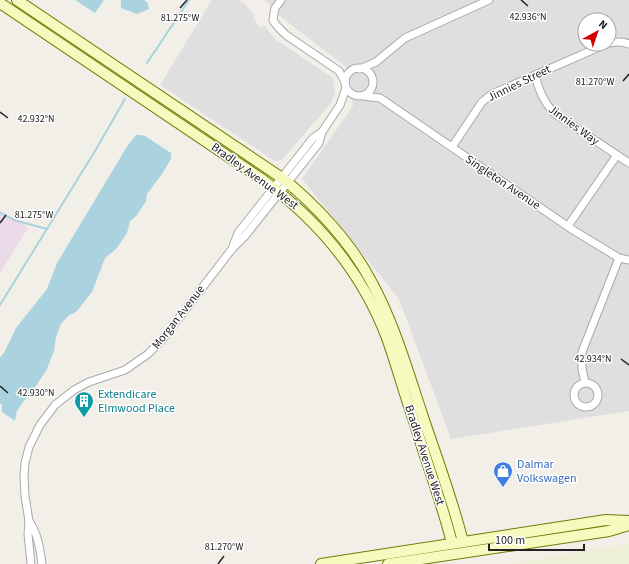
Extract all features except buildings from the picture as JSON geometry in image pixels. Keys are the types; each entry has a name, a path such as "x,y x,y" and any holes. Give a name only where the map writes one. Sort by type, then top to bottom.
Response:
{"main road":[{"name":"Bradley Avenue West","path":"17,0 285,180 329,223 350,248 371,280 394,331 446,484 463,542"},
{"name":"Bradley Avenue West","path":"0,3 277,190 292,201 321,230 344,258 367,294 387,337 452,543"},
{"path":"321,564 606,520 629,521"},
{"path":"388,564 609,531 629,525"}],"street":[{"path":"280,0 275,8 273,20 280,31 339,70 351,94 360,96 371,89 376,62"},
{"path":"346,85 348,74 356,69 376,62 405,38 489,0"},
{"path":"617,42 626,42 629,44"},
{"name":"Jinnies Street","path":"452,147 482,102 492,94 588,52"},
{"path":"339,70 356,69 367,72 372,80"},
{"name":"Jinnies Way","path":"535,75 540,92 546,104 554,113 629,163"},
{"name":"Singleton Avenue","path":"372,80 380,98"},
{"name":"Morgan Avenue","path":"31,564 28,534 29,521 24,488 25,463 32,440 44,418 58,402 74,390 93,381 126,370 148,354 162,340 232,249 238,233 319,143 322,132 340,105 346,85"},
{"name":"Morgan Avenue","path":"340,105 360,96"},
{"name":"Singleton Avenue","path":"360,96 380,98 568,226 619,258 629,260"},
{"path":"568,226 617,155"},
{"path":"585,383 582,370 582,352 619,258"},
{"name":"Morgan Avenue","path":"29,521 35,530 42,564"}],"shaded area":[{"path":"212,0 238,0 243,2 255,16 253,18 261,28 264,25 275,39 333,78 335,94 331,103 282,160 275,161 160,85"},
{"path":"265,0 629,0 629,411 451,439 399,299 302,179 353,106 346,67 280,16"},
{"path":"0,210 28,228 0,273"}],"green space":[{"path":"629,544 629,564 507,564"}],"water":[{"path":"75,0 104,0 95,13"},
{"path":"121,0 144,0 147,2 149,9 137,14 121,8"},
{"path":"136,135 145,136 171,153 171,159 147,194 146,201 137,215 130,221 127,233 116,249 105,258 92,292 76,312 68,316 61,324 56,337 54,351 46,371 17,411 15,421 2,412 2,405 0,403 0,357 4,353 16,328 47,289 57,263 128,145"}],"waterway":[{"path":"147,63 189,0"},
{"path":"0,305 95,151 125,99"},
{"path":"0,213 17,221 47,229"}],"place":[{"name":"Extendicare Elmwood Place","path":"84,418"},
{"name":"Dalmar Volkswagen","path":"503,488"}]}
